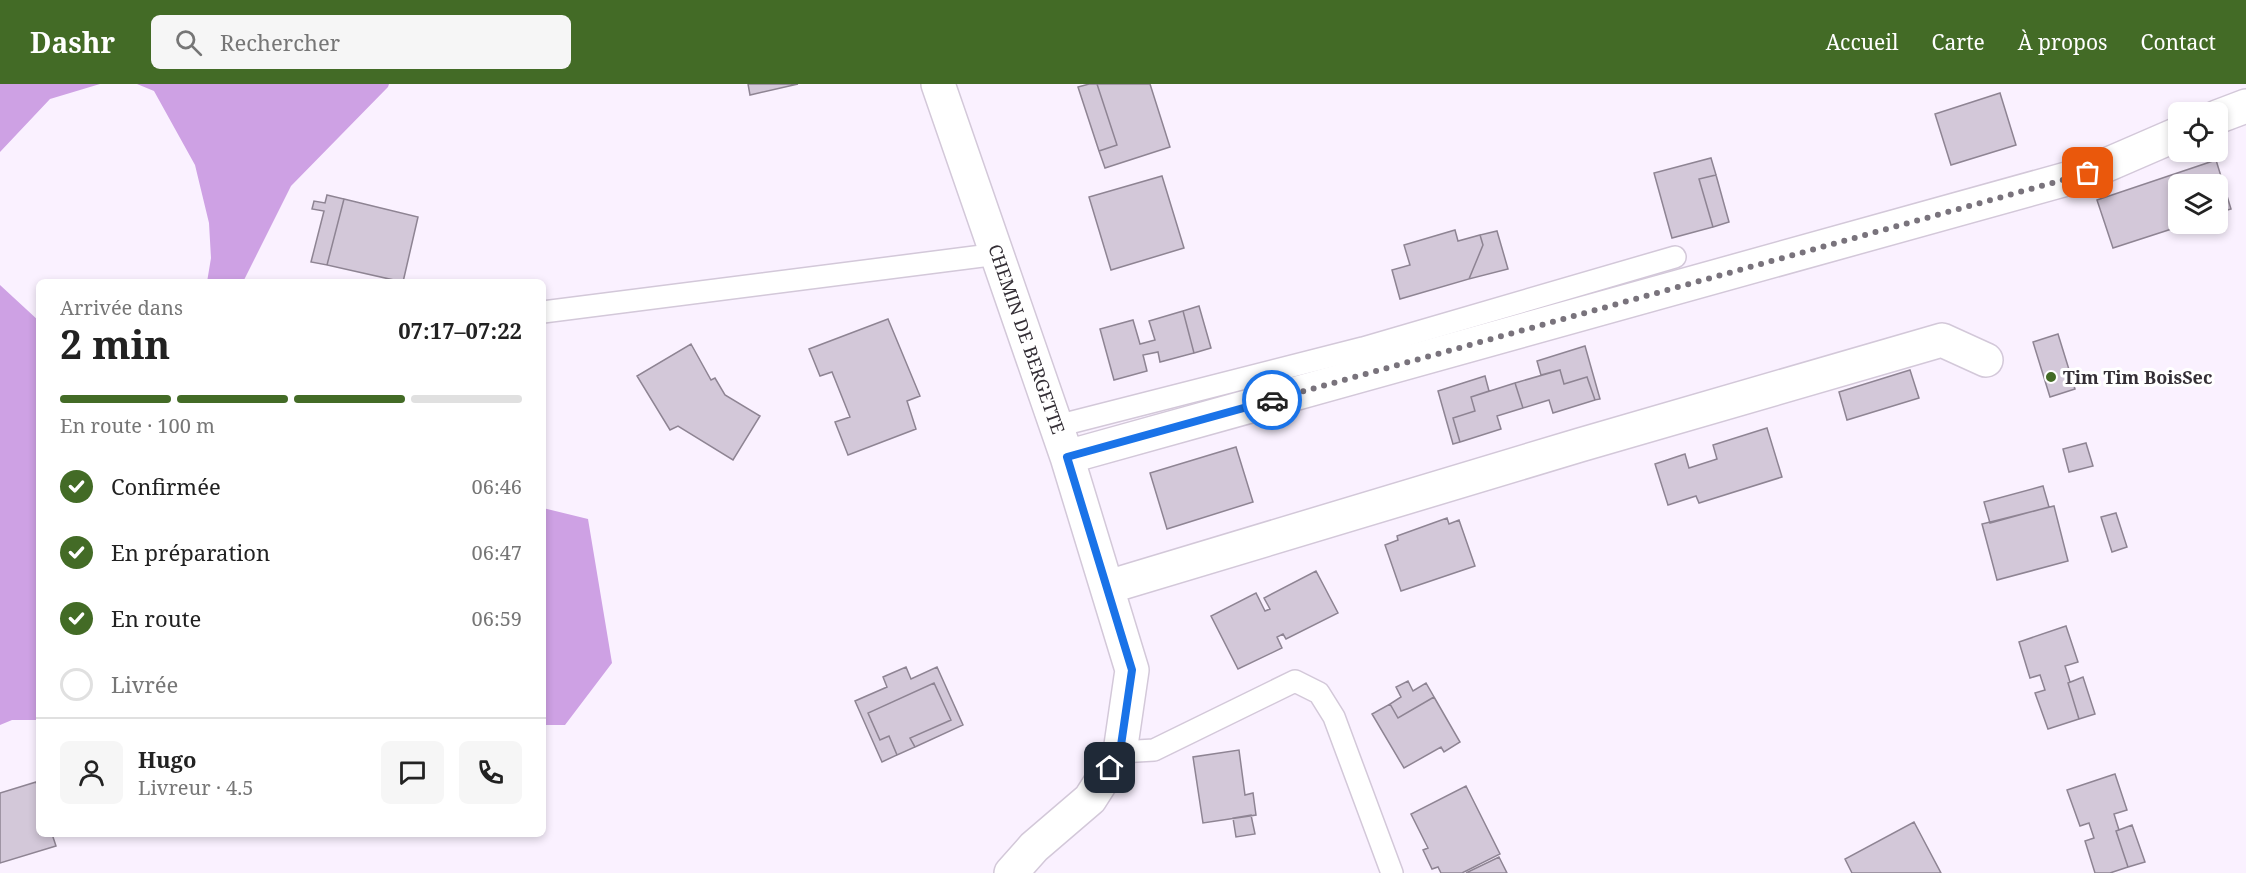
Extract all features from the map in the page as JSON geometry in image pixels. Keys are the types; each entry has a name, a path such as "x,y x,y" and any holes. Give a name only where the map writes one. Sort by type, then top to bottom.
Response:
{"street":[{"name":"CHEMIN DE BERGETTE","path":"938,84 1057,426 1132,670 1120,752 1090,799 1034,848 1011,873"},
{"path":"2228,113 2246,106"},
{"path":"1067,457 2088,173 2168,138"},
{"path":"1108,587 1580,445 1942,340 1986,360"}],"lane":[{"path":"546,312 998,254"},
{"path":"1057,426 1363,348 1675,257"},
{"path":"1120,752 1154,750 1295,681 1319,693 1334,717 1392,873"}],"shaded area":[{"path":"0,84 100,84 50,99 0,152"},
{"path":"137,84 389,84 291,186 244,279 208,279 211,258 209,223 195,165 154,91"},
{"path":"0,285 36,318 36,720 12,720 0,725"},
{"path":"546,509 588,519 612,663 565,725 546,725"}],"building":[{"path":"748,84 798,84 750,95"},
{"path":"1097,84 1117,145 1099,151 1078,87"},
{"path":"1097,84 1150,84 1170,147 1105,168 1099,151 1117,145"},
{"path":"2000,93 2016,145 1951,165 1935,114"},
{"path":"1711,158 1716,175 1699,179 1713,227 1672,238 1654,173"},
{"path":"2217,162 2220,174 2174,174"},
{"path":"1716,175 1729,222 1713,227 1699,179"},
{"path":"1162,176 1184,248 1111,270 1089,197"},
{"path":"2168,176 2168,230 2113,248 2097,200"},
{"path":"327,195 344,199 327,265 311,262 324,211 312,209 314,201 325,203"},
{"path":"344,199 418,217 404,279 390,279 327,265"},
{"path":"1455,230 1458,241 1480,235 1483,245 1469,279 1400,299 1392,270 1410,265 1404,245"},
{"path":"1497,231 1508,269 1469,279 1483,245 1480,235"},
{"path":"1199,306 1211,348 1194,353 1183,311"},
{"path":"1183,311 1194,353 1160,362 1158,352 1143,355 1147,371 1114,380 1100,329 1133,320 1140,344 1155,340 1149,321"},
{"path":"888,319 920,396 907,401 916,429 848,455 835,422 850,417 832,372 820,376 809,349"},
{"path":"2058,334 2075,389 2050,397 2033,342"},
{"path":"691,344 711,380 715,378 725,395 760,416 733,460 678,426 670,430 637,376"},
{"path":"1585,346 1600,399 1595,400 1587,377 1564,384 1560,370 1541,375 1537,361"},
{"path":"1560,370 1564,384 1587,377 1595,400 1553,413 1549,400 1523,408 1515,383"},
{"path":"1910,370 1919,398 1847,420 1839,392"},
{"path":"1485,376 1489,391 1471,397 1475,411 1453,418 1460,442 1453,444 1438,391"},
{"path":"1515,383 1523,408 1497,416 1501,429 1460,442 1453,418 1475,411 1471,397"},
{"path":"1767,428 1782,477 1699,503 1696,496 1668,505 1655,464 1685,454 1689,468 1717,459 1713,445"},
{"path":"2086,443 2093,466 2069,472 2063,449"},
{"path":"1236,447 1253,502 1167,529 1150,473"},
{"path":"2043,486 2049,507 1990,523 1984,502"},
{"path":"2054,506 2068,561 1997,580 1982,524"},
{"path":"2116,513 2127,547 2112,552 2101,517"},
{"path":"1447,518 1449,524 1459,520 1475,566 1401,591 1385,545 1398,540 1397,536"},
{"path":"1316,571 1338,613 1286,639 1283,634 1277,637 1282,648 1238,669 1211,616 1256,593 1265,611 1270,609 1264,598"},
{"path":"2066,626 2078,662 2065,666 2079,719 2048,729 2035,693 2045,690 2040,675 2030,678 2019,642"},
{"path":"906,667 911,679 937,667 963,725 915,747 910,738 951,720 934,683 868,713 880,740 889,736 897,755 882,762 855,701 887,687 883,677"},
{"path":"2083,677 2095,714 2079,719 2068,683"},
{"path":"1408,681 1413,691 1426,683 1434,697 1398,718 1390,704 1401,697 1396,687"},
{"path":"934,683 951,720 910,738 915,747 897,755 889,736 880,740 868,713"},
{"path":"1434,697 1460,742 1444,752 1441,747 1404,768 1372,714 1390,704 1398,718"},
{"path":"1239,750 1245,795 1253,793 1256,815 1203,823 1193,757"},
{"path":"2115,774 2127,810 2114,814 2119,830 2116,831 2128,867 2110,873 2095,873 2085,841 2094,838 2089,823 2080,826 2067,790"},
{"path":"36,782 36,837 53,837 56,846 0,863 0,793"},
{"path":"1466,786 1500,854 1462,873 1441,873 1438,867 1432,869 1423,850 1428,848 1411,814"},
{"path":"1251,815 1255,834 1236,837 1233,818"},
{"path":"1914,822 1941,873 1852,873 1845,859"},
{"path":"2132,825 2145,862 2128,867 2116,831"},
{"path":"1499,857 1507,873 1466,873"}],"way so far":[{"path":"1272,400 2088,173"}],"place":[{"name":"Tim Tim BoisSec","path":"2051,377"}],"route":[{"path":"1110,768 1120,752 1132,670 1067,457 1272,400"}]}
